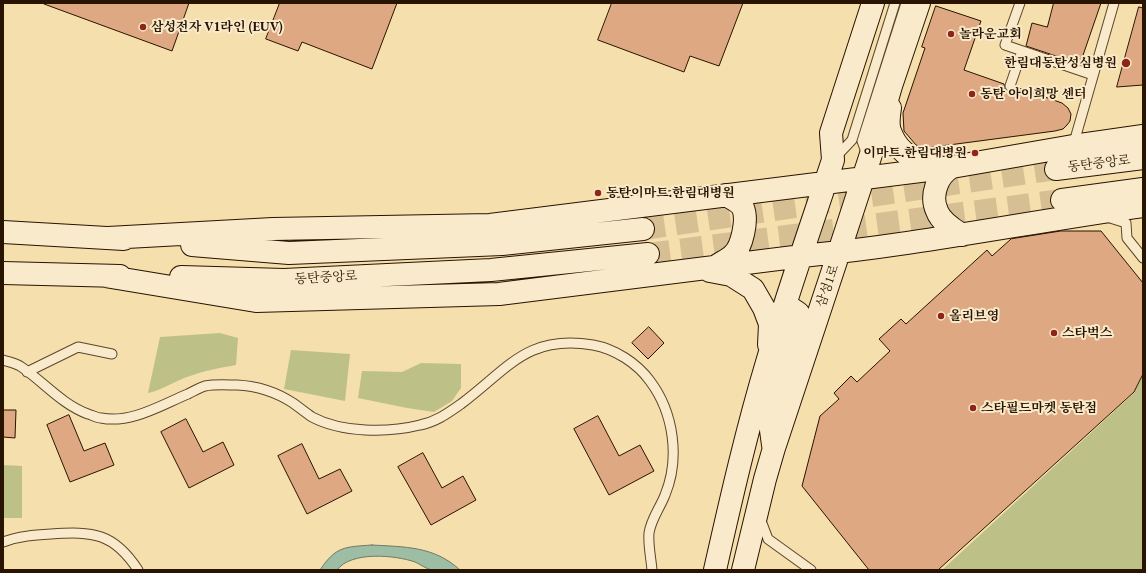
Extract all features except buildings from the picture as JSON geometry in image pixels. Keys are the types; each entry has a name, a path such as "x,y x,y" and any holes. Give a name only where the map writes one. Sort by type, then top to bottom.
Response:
{"street":[{"path":"714,570 738,468 769,358 833,160 831,133 873,3"},
{"name":"삼성1로","path":"743,570 774,448 875,142 891,86 919,3"},
{"path":"891,86 888,127 894,140 910,158 936,166 952,167"},
{"path":"108,238 273,229 490,225 826,183 866,169 952,167 1073,146 1143,136"},
{"name":"동탄중앙로","path":"1056,169 1143,158"},
{"path":"952,167 939,179 935,190 935,200 937,211 944,221 962,236"},
{"path":"1062,200 1143,189"},
{"path":"707,268 733,255 740,244 744,222 743,208 726,195"},
{"path":"105,276 256,302 499,294 962,236 1093,213 1143,206"},
{"path":"3,232 108,238 289,253 502,244 643,229"},
{"name":"동탄중앙로","path":"3,273 292,279 491,270 648,254"},
{"path":"707,268 731,275 753,289 764,308 770,324 769,358"},
{"path":"774,448 768,415 798,313 792,310 783,315"}],"lane":[{"path":"833,160 852,140 895,3"},
{"path":"866,169 862,141 906,3"},
{"name":"동탄중앙로","path":"1073,146 1114,3"},
{"path":"1016,6 1005,45 1093,75"},
{"path":"891,86 899,25"},
{"path":"1010,86 1022,50"},
{"path":"1093,213 1126,223 1127,238 1143,258"},
{"path":"3,360 19,365 56,396 77,410 101,418 125,418 147,412 205,386 237,385 256,387 279,394 311,416 330,424 349,429 396,429 431,423 455,408 490,381 504,367 529,352 556,343 575,342 605,347 619,354 630,362 642,371 651,381 664,408 670,426 674,459 665,496 654,517 649,534 652,570"},
{"path":"27,372 78,347 112,354"},
{"path":"757,512 768,539 811,570"},
{"path":"3,542 26,536 74,532 103,537 116,544 129,556 138,570"}],"shaded area":[{"path":"220,333 238,338 236,365 193,375 148,393 160,337"},
{"path":"291,350 350,354 345,401 284,389"},
{"path":"421,363 461,364 461,388 452,401 434,412 358,398 362,371 402,372"},
{"path":"1143,375 1143,570 942,570 1134,393"},
{"path":"3,465 22,466 22,518 3,518"},
{"path":"372,545 419,549 440,556 460,570 435,571 415,562 385,556 374,556 352,560 337,570 320,570 331,556 342,549 355,546"}],"tunnel":[{"path":"643,229 1056,169"},
{"path":"648,254 1062,200"}],"place":[{"name":"삼성전자 V1라인 (EUV)","path":"143,27"},
{"name":"놀라운교회","path":"951,34"},
{"name":"한림대동탄성심병원","path":"1126,63"},
{"name":"동탄 아이희망 센터","path":"972,94"},
{"name":"이마트.한림대병원","path":"975,153"},
{"name":"동탄이마트.한림대병원","path":"598,193"},
{"name":"올리브영","path":"941,316"},
{"name":"스타벅스","path":"1054,333"},
{"name":"스타필드마켓 동탄점","path":"973,408"}]}
